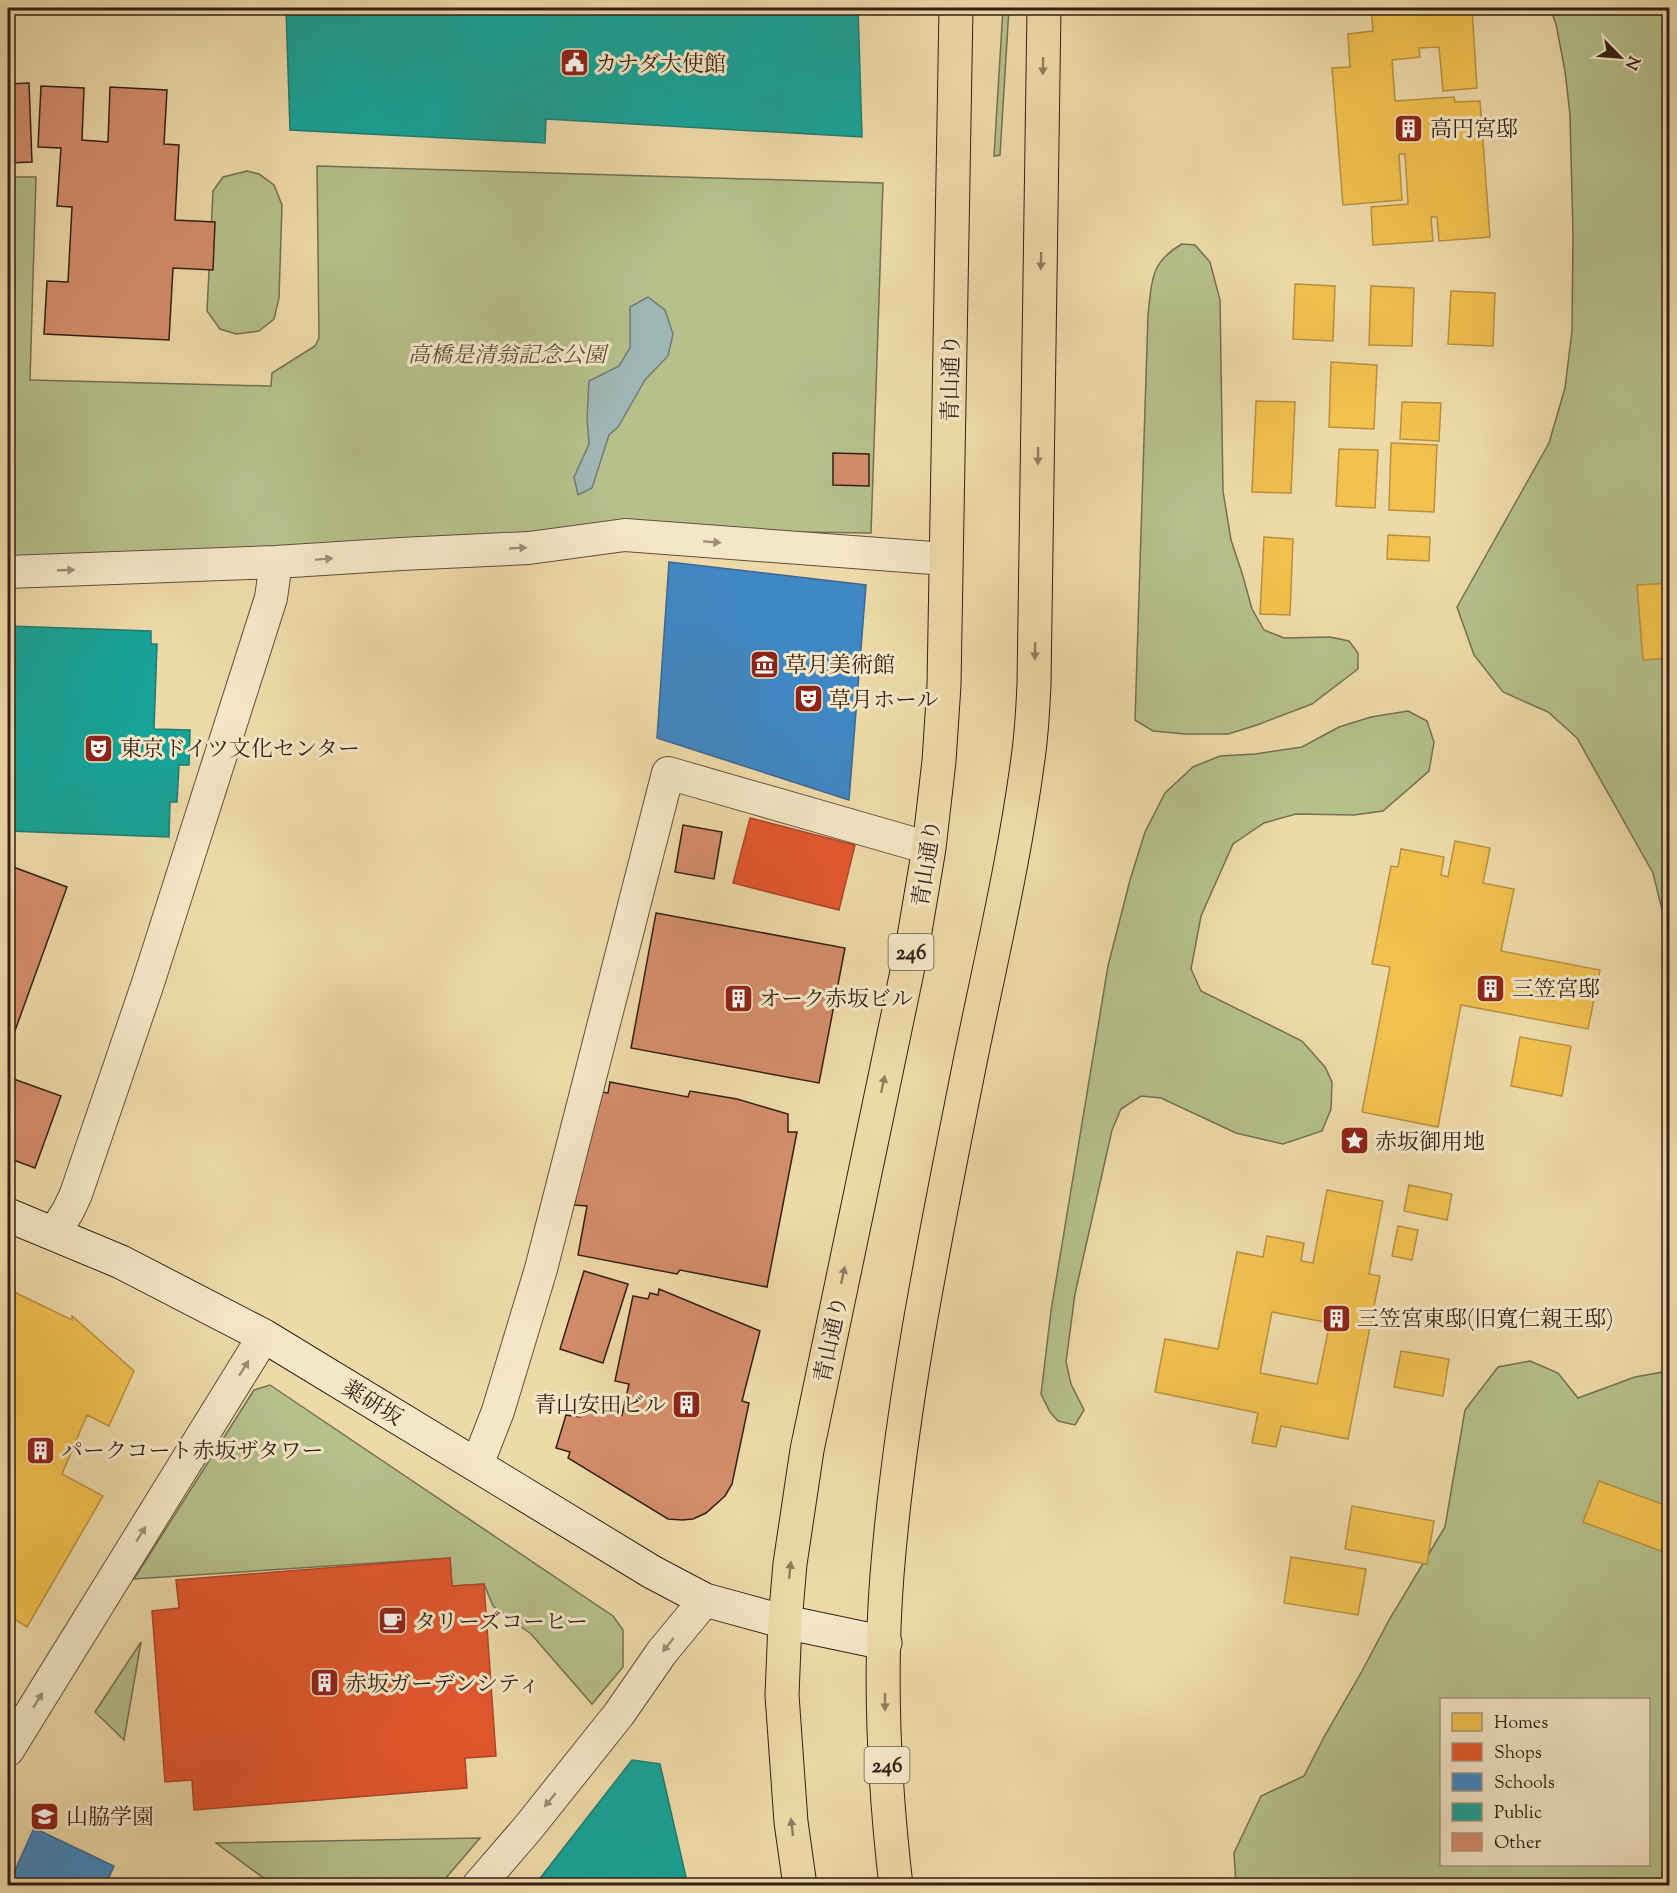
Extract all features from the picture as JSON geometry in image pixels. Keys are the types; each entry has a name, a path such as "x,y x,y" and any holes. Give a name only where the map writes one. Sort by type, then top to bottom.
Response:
{"highway":[{"name":"青山通り","path":"800,1886 791,1822 782,1695 790,1564 807,1450 913,943 929,848 941,740 944,685 956,8"},
{"name":"246","path":"896,1886 890,1829 885,1715 885,1643 887,1575 907,1400 932,1254 1017,830 1030,748 1034,684 1044,8"}],"street":[{"path":"8,572 276,562 529,548 625,535 946,559"},
{"path":"54,1233 76,1194 148,983 271,598 276,562"},
{"path":"477,1465 498,1411 541,1269 668,773 929,848"},
{"name":"薬研坂","path":"8,1215 121,1262 264,1336 652,1572 717,1603 785,1622 885,1643"},
{"path":"8,1750 264,1336"},
{"path":"478,1886 528,1828 619,1714 662,1652 717,1603"}],"green space":[{"path":"1003,8 1009,8 1000,155 994,156"},
{"path":"1550,8 1669,8 1669,993 1665,922 1653,873 1577,738 1548,712 1503,692 1474,655 1457,607 1549,443 1565,388 1572,331 1573,235 1570,115 1565,71 1556,24"},
{"name":"高橋是清翁記念公園","path":"317,166 883,183 871,533 733,531 8,557 8,177 36,177 30,380 271,386 272,373 315,346 319,338"},
{"path":"247,171 259,174 274,185 282,205 279,298 274,319 259,331 236,334 220,329 207,311 213,191 223,177"},
{"path":"1182,244 1195,245 1210,262 1220,300 1223,491 1231,540 1252,609 1264,630 1284,638 1330,637 1349,641 1358,653 1358,669 1312,704 1228,734 1153,731 1135,720 1148,315 1154,274 1163,258"},
{"path":"1408,711 1427,721 1434,742 1429,771 1383,811 1354,815 1296,814 1264,823 1233,844 1201,916 1191,969 1201,991 1302,1041 1325,1067 1332,1082 1331,1109 1322,1131 1283,1144 1236,1133 1161,1098 1141,1096 1121,1109 1112,1130 1075,1294 1066,1362 1071,1384 1084,1410 1075,1425 1058,1421 1050,1412 1041,1394 1051,1311 1108,966 1145,832 1165,793 1193,767 1220,756 1255,754 1302,747 1339,727 1371,717"},
{"path":"1530,1361 1558,1373 1578,1398 1635,1377 1669,1371 1669,1885 1236,1885 1234,1853 1261,1796 1304,1776 1389,1620 1445,1527 1465,1410 1498,1367"},
{"path":"270,1385 613,1616 623,1630 623,1667 592,1704 531,1634 493,1606 484,1584 452,1586 450,1558 134,1579 254,1390"},
{"path":"141,1642 124,1740 95,1712"},
{"path":"480,1838 439,1886 273,1885 216,1843"}],"water":[{"path":"648,297 665,310 673,334 668,356 645,380 618,427 609,435 592,488 578,495 574,477 589,444 587,418 589,381 619,366 630,348 630,307"}],"building: Homes":[{"name":"高円宮邸","path":"1371,8 1472,8 1477,88 1443,91 1439,47 1419,48 1420,57 1392,60 1395,101 1454,97 1455,102 1480,101 1490,237 1439,241 1437,217 1431,217 1433,241 1373,245 1371,207 1408,204 1405,154 1399,154 1402,200 1343,205 1332,68 1350,67 1348,34 1373,31"},
{"path":"1295,284 1335,286 1333,341 1293,339"},
{"path":"1371,286 1414,288 1412,346 1369,345"},
{"path":"1451,291 1495,293 1493,346 1448,344"},
{"path":"1331,362 1377,365 1374,429 1329,427"},
{"path":"1256,401 1295,402 1291,493 1252,492"},
{"path":"1402,402 1441,403 1439,441 1400,439"},
{"path":"1391,443 1437,445 1434,512 1389,510"},
{"path":"1339,449 1378,450 1375,508 1336,506"},
{"path":"1388,535 1430,537 1429,561 1387,559"},
{"path":"1264,537 1293,539 1290,615 1260,614"},
{"path":"1670,583 1670,658 1643,660 1637,585"},
{"name":"三笠宮邸","path":"1455,841 1490,848 1483,883 1514,889 1501,951 1600,970 1588,1029 1461,1005 1438,1127 1362,1112 1390,967 1372,964 1391,866 1398,867 1401,849 1444,857 1441,875 1448,877"},
{"path":"1520,1037 1571,1046 1562,1096 1511,1086"},
{"path":"1409,1185 1452,1194 1447,1220 1404,1211"},
{"name":"三笠宮東邸(旧寬仁親王邸)","path":"1327,1190 1383,1201 1369,1274 1380,1276 1348,1439 1281,1426 1276,1447 1252,1443 1258,1413 1155,1392 1165,1339 1218,1349 1237,1252 1263,1257 1267,1236 1304,1243 1301,1261 1313,1263","holes":["1272,1312 1330,1323 1317,1384 1260,1373"]},
{"path":"1398,1226 1418,1230 1412,1260 1392,1256"},
{"name":"パークコート赤坂ザタワー","path":"8,1289 72,1320 72,1316 134,1371 109,1426 87,1415 62,1474 103,1496 27,1627 8,1615"},
{"path":"1401,1351 1449,1359 1443,1396 1394,1387"},
{"path":"1599,1481 1670,1507 1670,1529 1661,1551 1583,1522"},
{"path":"1352,1506 1434,1521 1427,1564 1345,1549"},
{"path":"1291,1557 1366,1569 1358,1615 1284,1603"}],"building: Shops":[{"path":"750,818 855,845 839,910 733,883"},
{"name":"赤坂ガーデンシティ","path":"450,1558 452,1586 484,1584 496,1756 465,1758 467,1788 194,1810 192,1780 165,1782 152,1611 179,1608 176,1580"}],"building: Schools":[{"path":"669,562 866,585 849,800 657,738"},
{"path":"34,1828 114,1866 105,1886 8,1886"}],"building: Public":[{"name":"カナダ大使館","path":"286,8 858,8 862,137 546,119 545,143 290,130"},
{"name":"東京ドイツ文化センター","path":"8,626 151,631 151,644 157,644 154,729 190,730 189,765 179,765 177,802 170,802 169,837 8,831"},
{"path":"632,1760 660,1764 688,1886 534,1886"}],"building: Other":[{"path":"8,8 29,8 29,13 8,14"},
{"path":"51,8 141,8 142,9 51,12"},
{"path":"29,83 32,162 8,163 8,84"},
{"path":"41,86 84,88 82,140 108,142 110,87 167,90 164,144 179,145 175,220 215,222 213,270 173,268 169,340 44,334 47,281 68,282 72,207 57,206 61,148 38,147"},
{"path":"833,453 869,454 869,486 833,485"},
{"path":"683,825 722,832 714,879 675,872"},
{"path":"8,865 67,887 8,1050"},
{"name":"オーク赤坂ビル","path":"656,913 845,948 819,1083 631,1048"},
{"path":"8,1077 61,1096 35,1168 8,1158"},
{"path":"610,1082 688,1097 690,1091 737,1099 788,1114 788,1132 797,1132 767,1287 680,1270 677,1274 578,1255 587,1206 574,1205 596,1091 608,1093"},
{"path":"584,1271 628,1284 603,1363 560,1349"},
{"name":"青山安田ビル","path":"659,1289 760,1331 742,1401 749,1403 732,1484 725,1496 706,1513 693,1519 668,1519 568,1458 570,1452 556,1448 566,1415 580,1417 582,1406 622,1415 629,1384 615,1381 633,1296 648,1299 650,1293 658,1295"}],"place":[{"name":"カナダ大使館","path":"574,63"},
{"name":"高円宮邸","path":"1409,128"},
{"name":"草月美術館","path":"764,664"},
{"name":"草月ホール","path":"808,699"},
{"name":"東京ドイツ文化センター","path":"99,748"},
{"name":"三笠宮邸","path":"1491,988"},
{"name":"オーク赤坂ビル","path":"738,998"},
{"name":"赤坂御用地","path":"1354,1141"},
{"name":"三笠宮東邸(旧寬仁親王邸)","path":"1336,1318"},
{"name":"青山安田ビル","path":"687,1404"},
{"name":"パークコート赤坂ザタワー","path":"40,1450"},
{"name":"タリーズコーヒー","path":"393,1621"},
{"name":"赤坂ガーデンシティ","path":"324,1683"},
{"name":"山脇学園","path":"45,1816"}]}
